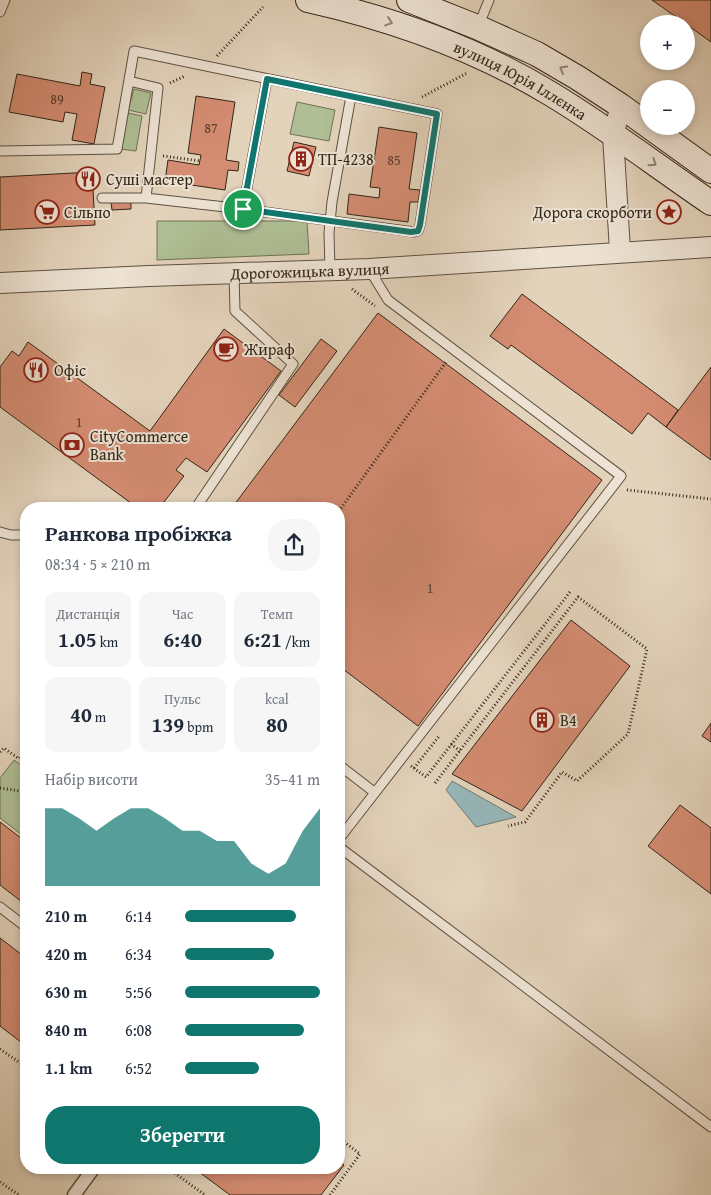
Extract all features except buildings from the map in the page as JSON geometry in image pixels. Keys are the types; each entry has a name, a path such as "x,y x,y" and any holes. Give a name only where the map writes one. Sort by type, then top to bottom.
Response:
{"main road":[{"name":"вулиця Юрія Іллєнка","path":"308,0 380,19 446,42 495,64 551,94 711,203"},
{"name":"вулиця Юрія Іллєнка","path":"410,0 478,27 538,54 621,106 711,171"}],"street":[{"path":"620,251 613,135 621,106"},
{"name":"Дорогожицька вулиця","path":"0,283 369,269 620,251 711,247"},
{"path":"74,1195 89,1174"}],"lane":[{"path":"478,27 489,0"},
{"path":"0,151 117,149 134,51 437,114 420,229 418,231 411,232 330,220 146,198 102,198"},
{"path":"243,209 267,79"},
{"path":"129,81 158,88 146,198"},
{"path":"330,270 330,220 351,96"},
{"path":"345,831 621,476 388,300 369,269"},
{"path":"200,502 293,364 235,311 234,274"},
{"path":"0,532 20,536"},
{"path":"345,769 374,792"},
{"path":"345,852 711,1127"},
{"path":"0,907 20,922"}],"path":[{"path":"403,107 472,70"},
{"path":"150,154 200,161"},
{"path":"349,287 380,310"},
{"path":"345,503 446,362 453,368"},
{"path":"615,483 628,490 711,499"},
{"path":"401,758 426,777 570,592"},
{"path":"435,783 578,597 648,649 628,734 577,781 562,772 525,822 508,826"},
{"path":"451,744 460,751"},
{"path":"0,752 4,748 19,759"},
{"path":"0,788 20,791"},
{"path":"0,1050 20,1063"},
{"path":"330,1195 360,1154 345,1143"},
{"path":"176,1174 205,1195"},
{"path":"0,1182 19,1195"}],"green space":[{"path":"134,89 151,93 146,114 128,110"},
{"path":"297,102 335,110 329,141 290,134"},
{"path":"128,113 142,116 136,151 120,149"},
{"path":"157,221 307,221 309,254 157,260"},
{"path":"14,760 20,764 20,833 0,818 0,778"}],"water":[{"path":"452,781 516,817 476,827 446,790"}],"place":[{"name":"ТП-4238","path":"301,159"},
{"name":"Суші мастер","path":"88,179"},
{"name":"Сільпо","path":"47,212"},
{"name":"Дорога скорботи","path":"669,212"},
{"name":"Жираф","path":"226,349"},
{"name":"Офіс","path":"36,370"},
{"name":"CityCommerce Bank","path":"72,445"},
{"name":"B4","path":"542,720"}],"route":[{"path":"267,79 437,114 420,229 418,231 411,232 243,209 267,79"}]}
